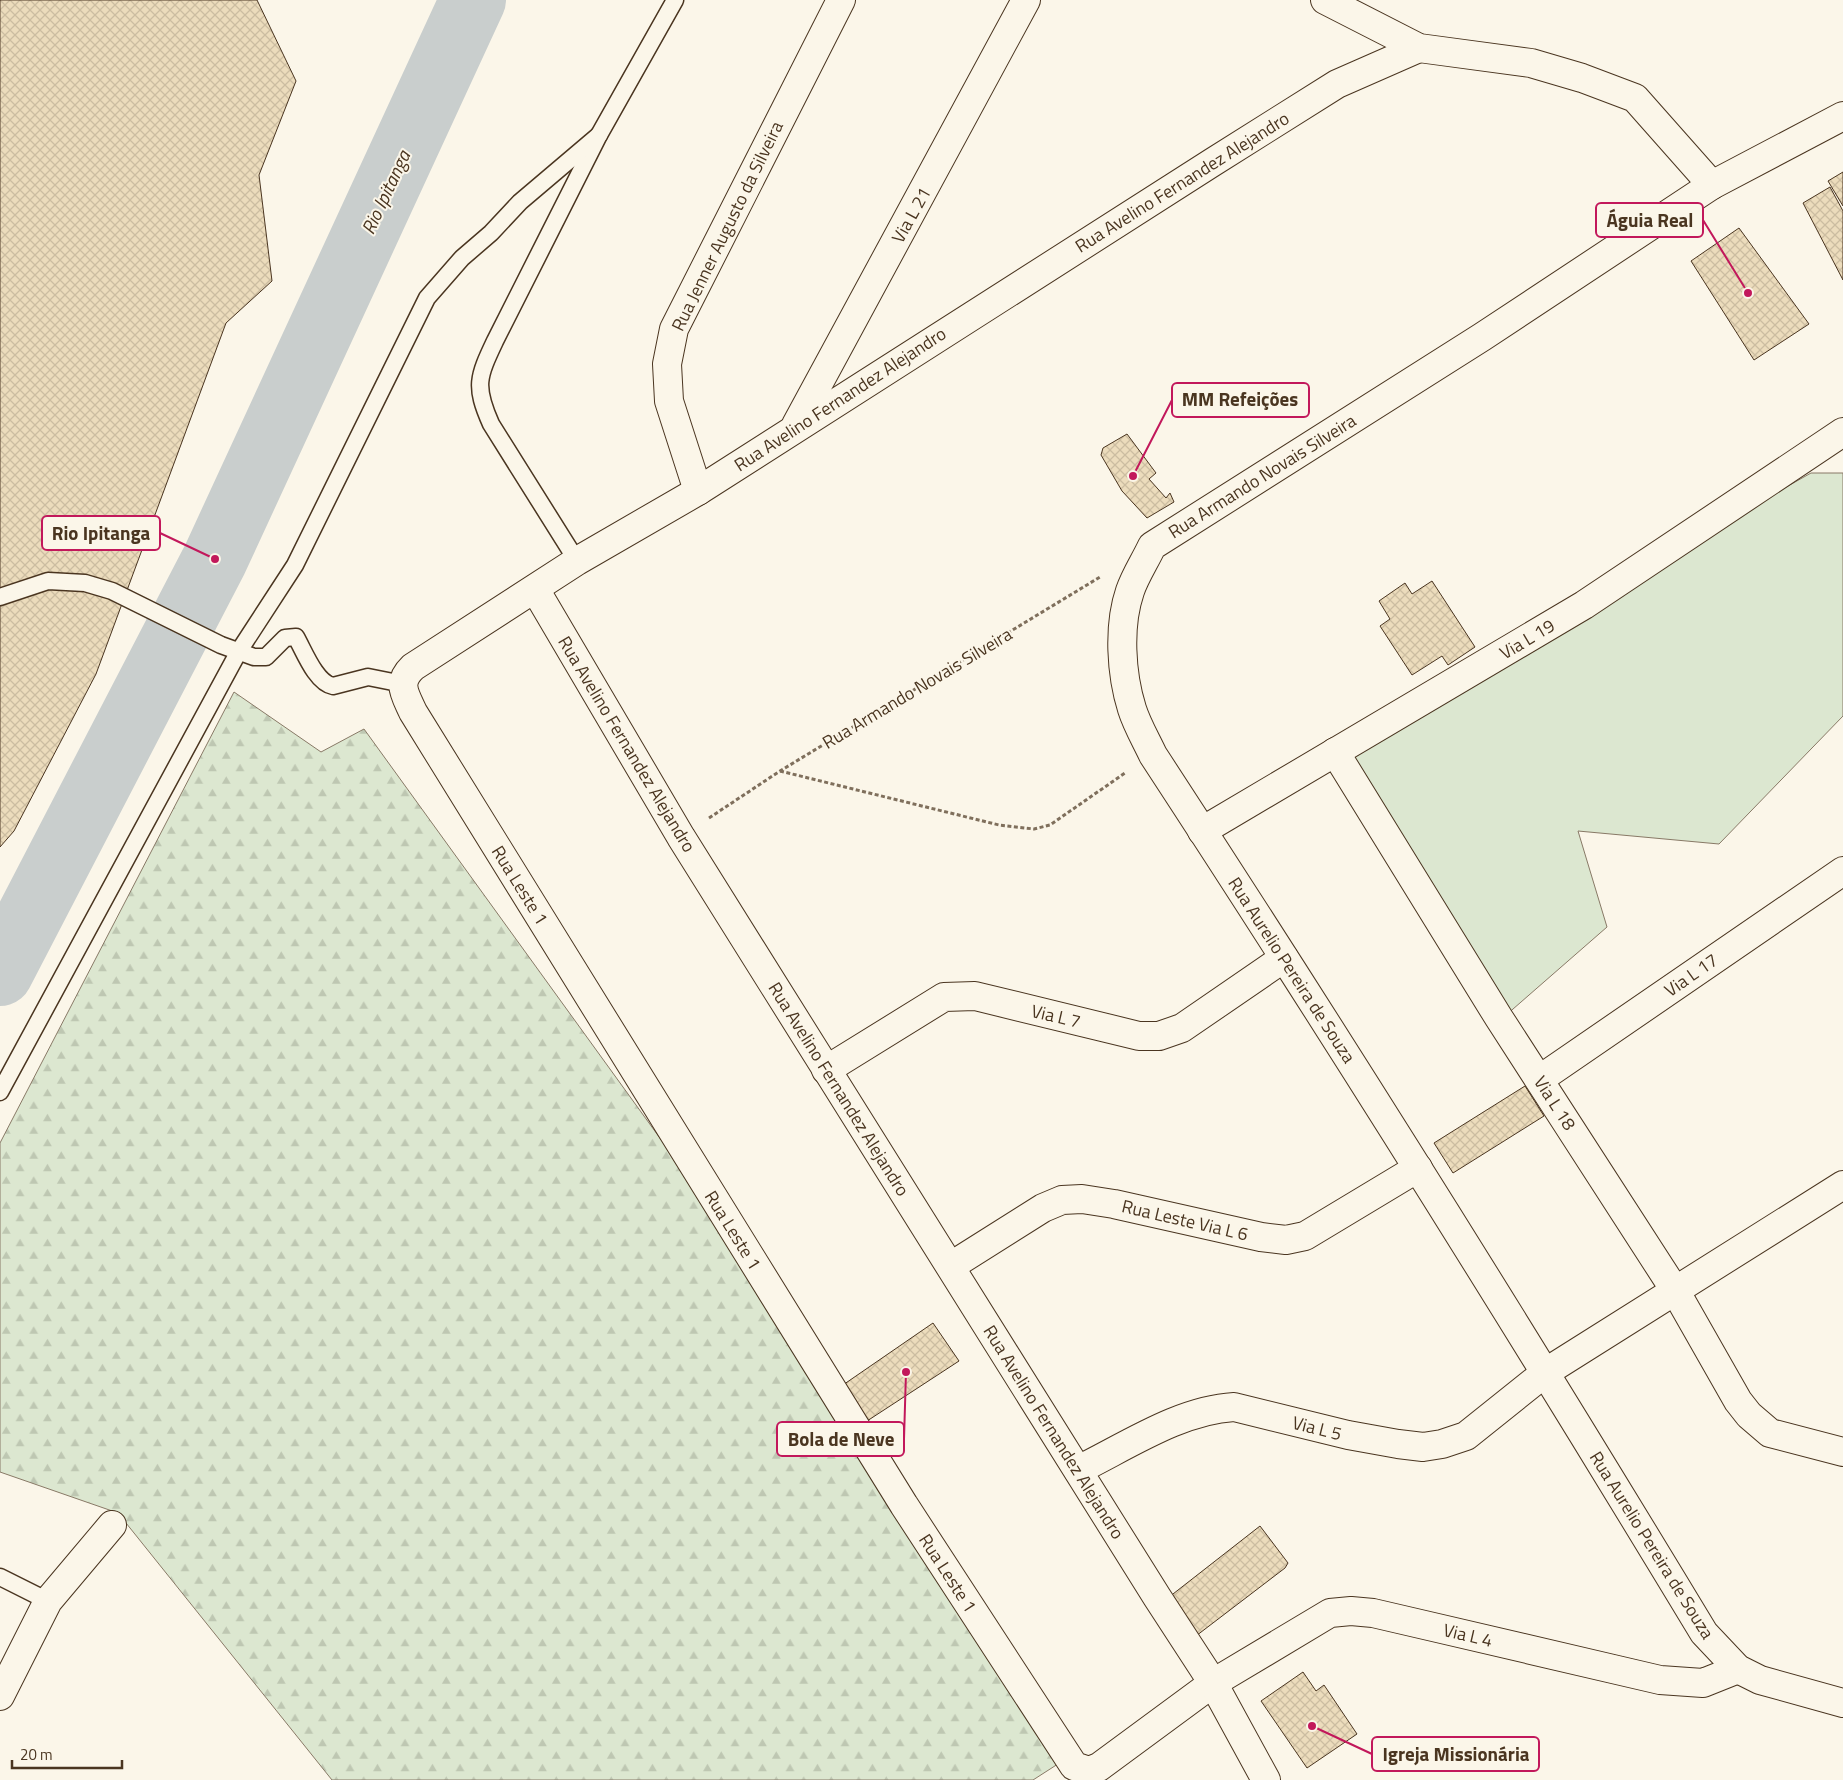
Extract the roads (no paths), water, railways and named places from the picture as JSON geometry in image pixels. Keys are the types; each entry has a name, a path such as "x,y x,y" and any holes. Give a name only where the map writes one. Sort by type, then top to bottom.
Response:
{"street":[{"name":"Rua Jenner Augusto da Silveira","path":"698,491 670,402 667,364 674,329 841,0"},
{"name":"Via L 21","path":"794,428 1026,0"},
{"path":"1325,0 1419,48 1531,63 1582,78 1635,98 1712,185"},
{"name":"Rua Avelino Fernandez Alejandro","path":"1266,1780 1213,1683 1156,1597 951,1266 681,837 535,589 577,561 698,491 794,428 1337,84 1419,48"},
{"name":"Rua Armando Novais Silveira","path":"1152,546 1482,337 1712,185 1843,116"},
{"name":"Via L 19","path":"1202,831 1584,605 1843,432"},
{"name":"Rua Aurelio Pereira de Souza","path":"1152,546 1130,592 1124,619 1123,646 1126,679 1132,710 1152,755 1418,1168 1546,1372 1704,1633 1738,1669 1760,1680 1843,1703"},
{"path":"403,684 404,675 412,667 535,589"},
{"name":"Rua Leste 1","path":"403,684 413,712 870,1450 1074,1766 1089,1771 1099,1767 1213,1683"},
{"name":"Via L 18","path":"1335,752 1498,1018 1540,1079 1676,1292 1738,1401 1749,1415 1770,1433 1787,1439 1843,1452"},
{"name":"Via L 17","path":"1540,1079 1843,870"},
{"name":"Via L 7","path":"826,1070 944,997 975,996 1139,1036 1159,1036 1182,1028 1284,958"},
{"name":"Rua Leste Via L 6","path":"951,1266 1043,1208 1062,1200 1082,1199 1114,1204 1261,1237 1286,1240 1305,1236 1418,1168"},
{"path":"1546,1372 1676,1292 1843,1185"},
{"name":"Via L 5","path":"1078,1470 1194,1413 1234,1407 1348,1436 1423,1447 1442,1444 1466,1436 1546,1372"},
{"path":"0,1696 48,1602 112,1525"},
{"name":"Via L 4","path":"1213,1683 1330,1613 1351,1610 1373,1613 1660,1680 1703,1683 1738,1669"}],"lane":[{"path":"577,561 491,424 480,399 479,384 484,364 495,341 599,135 675,0"},
{"path":"0,1092 239,652 295,565 427,298 462,258 491,233 520,202 599,135"},
{"path":"0,597 48,581 85,583 112,591 159,617 220,645 254,657 266,657 285,638 296,637 316,672 328,685 333,686 368,677 403,684"},
{"path":"0,1577 48,1602"}],"waterway":[{"name":"Rio Ipitanga","path":"0,973 215,559 473,0"}],"place":[{"name":"Águia Real","path":"1748,293"},
{"name":"MM Refeições","path":"1133,476"},
{"name":"Rio Ipitanga","path":"215,559"},
{"name":"Bola de Neve","path":"906,1372"},
{"name":"Igreja Missionária","path":"1312,1726"}]}
